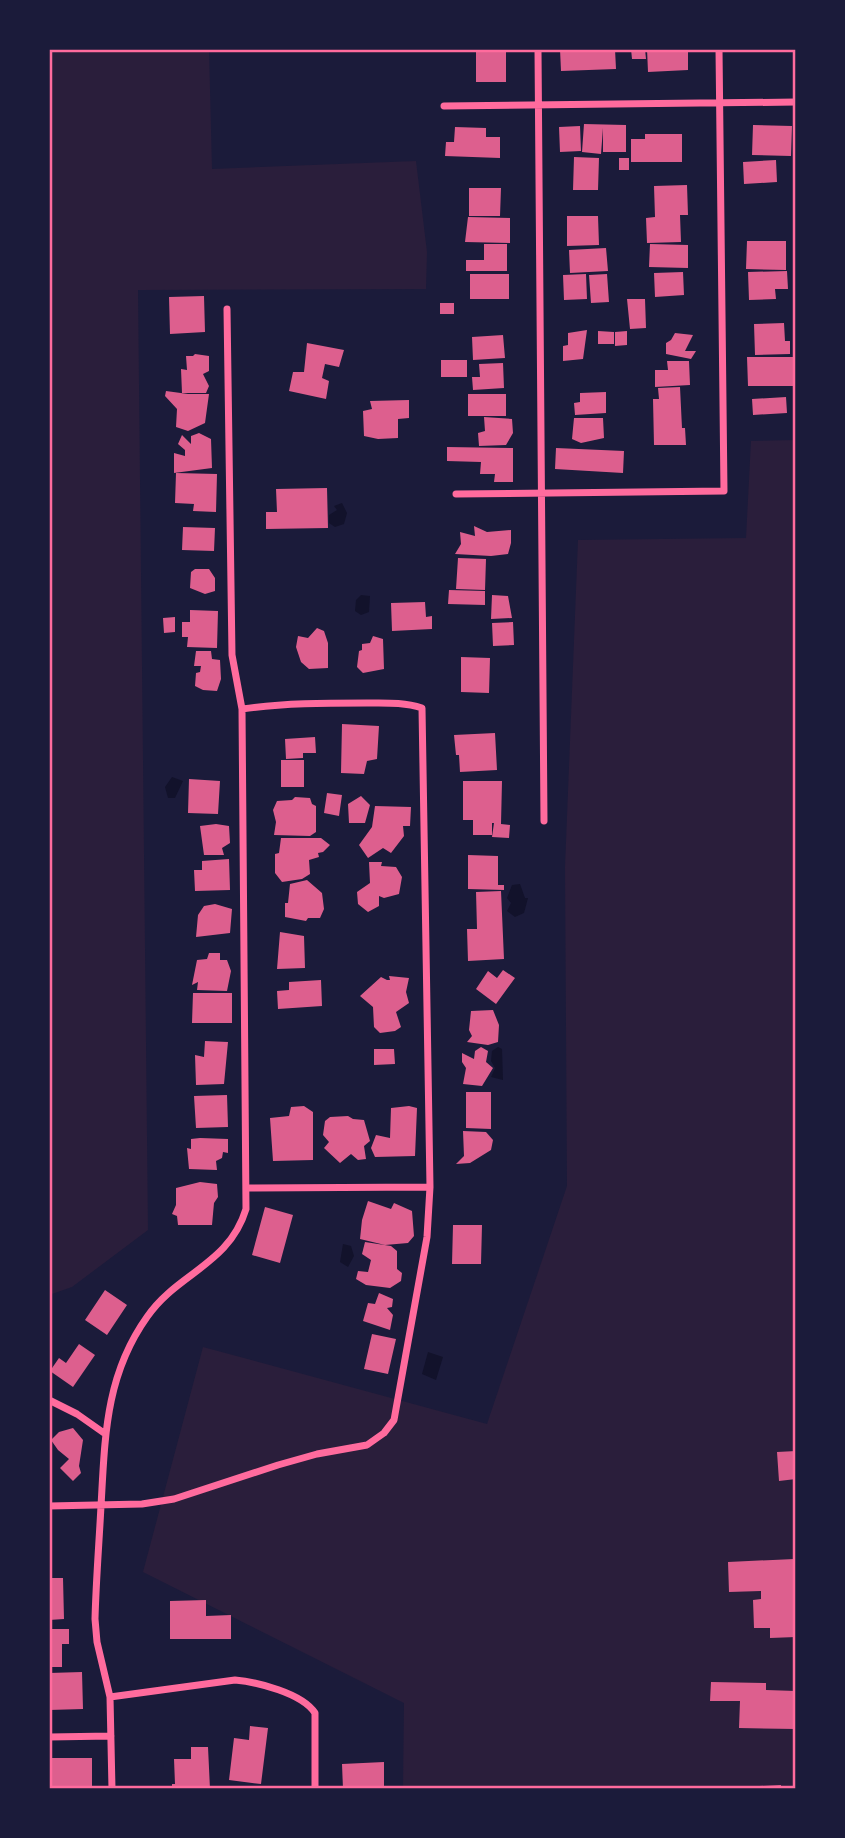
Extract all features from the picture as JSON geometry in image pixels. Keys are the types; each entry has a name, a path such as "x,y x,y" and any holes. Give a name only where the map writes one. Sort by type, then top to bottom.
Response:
{"street":[{"path":"538,49 544,821"},
{"path":"456,494 724,491 719,49"},
{"path":"444,106 796,102"},
{"path":"112,1789 110,1698 94,1619 104,1433 123,1360 147,1316 165,1295 222,1252 241,1227 246,1209 242,709 232,655 226,309"},
{"path":"49,1507 101,1507 174,1499 291,1461 367,1445 384,1433 394,1420 427,1237 430,1187 422,708 398,704 346,703 266,705 242,709"},
{"path":"246,1188 430,1187"},
{"path":"49,1400 77,1414 104,1433"},
{"path":"110,1698 235,1680 286,1693 311,1707 315,1713 315,1789"},
{"path":"49,1737 111,1736"}],"shaded area":[{"path":"49,49 209,49 212,169 416,161 427,252 426,289 138,290 148,1230 72,1287 49,1295"},
{"path":"796,440 796,1789 403,1789 404,1703 143,1572 203,1347 487,1424 567,1186 565,867 578,540 746,538 751,441"},
{"path":"342,503 347,513 344,524 335,527 329,523 329,515 337,510 334,506"},
{"path":"361,595 370,596 369,612 361,615 355,611 356,600"},
{"path":"172,777 183,781 175,798 168,798 165,787"},
{"path":"520,884 525,898 528,898 524,913 515,917 507,911 511,903 507,898 512,885"},
{"path":"498,1047 502,1049 503,1080 491,1077 495,1068 491,1061 492,1051"},
{"path":"343,1244 351,1246 354,1256 348,1267 340,1262"},
{"path":"428,1352 443,1357 436,1380 422,1374"}],"building":[{"path":"476,49 506,49 506,82 476,82"},
{"path":"560,49 615,49 616,69 561,71"},
{"path":"631,49 645,49 646,59 632,59"},
{"path":"647,49 688,49 688,70 648,72"},
{"path":"584,124 626,125 626,152 603,152 603,128 601,154 582,152"},
{"path":"753,125 792,126 791,156 752,155"},
{"path":"580,126 581,151 560,152 559,127"},
{"path":"455,127 486,128 486,137 500,137 500,158 445,156 446,142 454,142"},
{"path":"645,134 682,134 682,162 631,162 631,139 645,139"},
{"path":"574,157 599,158 598,190 573,190"},
{"path":"619,158 629,158 629,170 619,170"},
{"path":"776,160 777,182 744,184 743,162"},
{"path":"687,185 688,215 680,215 681,242 647,243 646,218 655,217 654,186"},
{"path":"469,188 501,188 500,216 469,216"},
{"path":"793,190 796,190 796,211 794,211"},
{"path":"567,216 598,216 599,245 567,246"},
{"path":"468,217 510,218 510,243 465,242"},
{"path":"747,241 786,241 786,270 746,269"},
{"path":"484,244 507,244 507,271 466,271 466,260 484,260"},
{"path":"650,244 688,245 688,268 649,267"},
{"path":"606,248 608,271 570,273 569,250"},
{"path":"787,271 788,289 775,289 776,299 749,300 748,272"},
{"path":"683,272 684,295 655,297 654,273"},
{"path":"470,274 509,274 509,299 470,299"},
{"path":"586,274 587,299 564,300 563,275"},
{"path":"607,274 609,302 591,303 589,275"},
{"path":"204,296 205,332 170,334 169,297"},
{"path":"627,299 645,299 646,328 630,329"},
{"path":"440,303 454,303 454,314 440,314"},
{"path":"784,323 785,341 790,341 790,354 755,355 754,324"},
{"path":"587,330 583,359 563,361 563,346 568,345 568,333"},
{"path":"598,331 614,332 614,344 598,344"},
{"path":"627,331 627,345 615,346 615,332"},
{"path":"675,333 693,335 685,351 696,351 691,359 666,354 666,343"},
{"path":"503,335 505,358 473,360 472,337"},
{"path":"307,343 344,350 339,367 325,364 322,378 329,381 326,399 289,391 293,372 304,372"},
{"path":"186,356 209,356 209,371 203,374 209,386 206,393 182,393 181,369 187,370"},
{"path":"747,357 796,357 796,386 748,386"},
{"path":"441,360 467,360 467,377 441,377"},
{"path":"667,361 689,361 690,385 655,387 655,370 668,370"},
{"path":"503,363 504,388 473,390 472,377 480,377 479,364"},
{"path":"680,387 682,428 685,428 686,445 654,445 653,399 659,399 658,388"},
{"path":"166,391 209,394 205,423 188,431 176,427 177,409 165,396"},
{"path":"606,392 606,413 575,415 574,403 580,402 580,393"},
{"path":"468,394 506,394 506,416 468,416"},
{"path":"786,397 787,413 753,415 752,399"},
{"path":"409,400 409,418 398,419 398,438 378,439 364,436 363,411 372,409 370,401"},
{"path":"484,417 512,419 513,433 506,445 479,446 478,433 485,431"},
{"path":"574,418 603,418 604,438 581,443 572,439"},
{"path":"199,433 211,439 212,468 174,473 174,453 185,456 185,450 178,444 182,435 191,444 191,436"},
{"path":"447,447 513,448 513,482 494,482 495,474 480,474 481,462 447,461"},
{"path":"556,448 624,451 623,473 555,469"},
{"path":"176,473 217,474 216,512 193,511 194,504 175,503"},
{"path":"327,488 328,528 266,529 266,512 277,512 276,489"},
{"path":"474,526 487,532 511,530 508,554 455,554 461,544 460,532 475,536"},
{"path":"183,527 215,528 214,551 182,550"},
{"path":"458,558 486,559 485,590 456,589"},
{"path":"195,569 209,569 215,578 215,591 205,594 190,588 191,572"},
{"path":"449,590 485,591 485,605 448,604"},
{"path":"492,595 508,596 512,618 491,619"},
{"path":"425,602 426,617 432,616 432,629 392,631 391,603"},
{"path":"190,610 218,611 217,648 187,647 188,637 182,637 182,622 190,622"},
{"path":"175,617 175,632 164,633 163,618"},
{"path":"513,622 514,645 493,646 492,623"},
{"path":"317,628 324,631 328,643 328,668 309,669 301,662 296,647 298,636 308,638"},
{"path":"373,636 383,639 384,669 363,673 357,667 359,651 362,650 362,644 370,643"},
{"path":"196,651 211,651 212,659 220,660 221,679 217,691 203,690 195,686 196,673 200,672 201,666 194,666"},
{"path":"461,657 490,658 489,693 461,692"},
{"path":"342,724 379,726 377,759 367,761 364,774 341,773"},
{"path":"495,733 497,770 460,772 454,735"},
{"path":"315,737 316,753 303,753 303,758 286,759 285,739"},
{"path":"281,760 304,760 304,787 281,787"},
{"path":"189,779 220,781 218,814 188,813"},
{"path":"463,781 502,781 501,824 510,825 509,838 492,837 494,823 492,835 473,835 473,820 463,820"},
{"path":"327,793 342,795 339,816 324,813"},
{"path":"361,796 370,805 365,823 349,823 348,804"},
{"path":"295,797 310,798 316,806 316,832 310,836 274,835 276,822 273,810 277,801 292,800"},
{"path":"375,806 411,807 410,826 403,826 404,836 391,853 383,848 368,858 359,845 372,827"},
{"path":"200,826 229,826 230,843 222,848 224,855 204,855"},
{"path":"281,838 321,838 330,845 318,853 319,857 309,860 310,874 302,879 282,882 275,873 275,854 279,853"},
{"path":"468,855 498,856 498,885 504,885 504,890 468,889"},
{"path":"229,859 230,890 195,891 194,870 202,870 202,861"},
{"path":"369,862 382,862 381,866 396,867 402,877 399,894 384,898 379,896 379,906 368,912 358,904 357,892 370,883"},
{"path":"307,880 322,893 324,909 320,918 308,918 306,921 285,917 290,884"},
{"path":"501,891 504,959 468,961 467,929 477,929 476,892"},
{"path":"215,904 232,909 230,933 196,937 198,915 204,906"},
{"path":"280,932 304,936 305,968 277,969"},
{"path":"209,953 220,953 220,960 227,960 231,971 227,991 197,990 198,982 192,985 197,960 207,959"},
{"path":"503,970 515,978 496,1004 476,989 488,971 497,978"},
{"path":"389,976 409,978 406,992 409,1003 396,1012 401,1027 395,1031 380,1033 374,1027 373,1007 360,996 381,977 390,980"},
{"path":"321,980 322,1006 278,1009 277,991 289,990 289,982"},
{"path":"193,993 232,993 232,1023 192,1023"},
{"path":"493,1010 499,1025 498,1042 488,1045 467,1042 472,1036 469,1030 471,1011"},
{"path":"205,1041 228,1042 224,1084 196,1085 195,1055 204,1057"},
{"path":"481,1047 488,1051 486,1062 493,1068 482,1086 463,1084 466,1068 462,1062 462,1053 474,1059 475,1051"},
{"path":"374,1049 394,1049 395,1064 374,1065"},
{"path":"466,1092 491,1092 491,1129 466,1128"},
{"path":"227,1095 228,1127 196,1128 194,1096"},
{"path":"304,1106 313,1112 313,1160 273,1161 270,1118 289,1116 291,1107"},
{"path":"391,1108 417,1108 415,1156 375,1157 371,1148 376,1135 390,1138"},
{"path":"348,1116 364,1120 370,1141 364,1146 366,1159 358,1160 351,1154 340,1163 324,1148 329,1142 323,1135 325,1121 330,1117"},
{"path":"463,1131 486,1132 493,1140 491,1150 470,1163 456,1164 464,1156"},
{"path":"191,1139 228,1139 228,1153 223,1152 222,1158 216,1161 217,1170 189,1169 187,1148 191,1149"},
{"path":"200,1182 217,1184 218,1197 214,1203 212,1225 178,1225 177,1216 172,1214 176,1205 176,1188"},
{"path":"368,1201 391,1209 394,1203 412,1211 414,1236 408,1243 385,1245 360,1239"},
{"path":"265,1207 293,1215 280,1263 252,1255"},
{"path":"453,1225 482,1225 481,1264 452,1264"},
{"path":"365,1242 391,1246 397,1251 397,1269 402,1273 401,1281 390,1288 366,1285 356,1279 358,1271 368,1272 371,1260 362,1254"},
{"path":"105,1290 127,1305 107,1335 85,1320"},
{"path":"379,1293 393,1299 392,1307 387,1308 393,1315 390,1330 363,1321 368,1303 375,1304"},
{"path":"372,1334 396,1339 388,1374 364,1369"},
{"path":"79,1344 95,1355 73,1387 50,1371 59,1358 66,1363"},
{"path":"73,1428 83,1440 79,1466 81,1473 73,1481 60,1468 69,1459 51,1440 59,1432"},
{"path":"796,1451 796,1479 779,1481 777,1452"},
{"path":"794,1559 796,1637 770,1638 770,1628 754,1628 753,1600 761,1599 761,1591 729,1592 728,1562"},
{"path":"49,1578 63,1578 64,1619 49,1620"},
{"path":"206,1600 206,1616 231,1615 231,1639 170,1639 170,1601"},
{"path":"49,1629 69,1629 69,1644 62,1644 62,1667 49,1667"},
{"path":"82,1672 83,1709 49,1710 49,1673"},
{"path":"711,1682 766,1683 766,1690 796,1691 796,1729 739,1728 740,1701 710,1701"},
{"path":"250,1726 268,1728 261,1784 229,1780 234,1738 249,1740"},
{"path":"191,1747 208,1747 210,1789 172,1789 172,1784 175,1784 174,1759 191,1759"},
{"path":"50,1758 92,1758 92,1786 50,1786"},
{"path":"384,1762 384,1789 343,1789 342,1764"},
{"path":"781,1785 781,1789 740,1787"}]}
